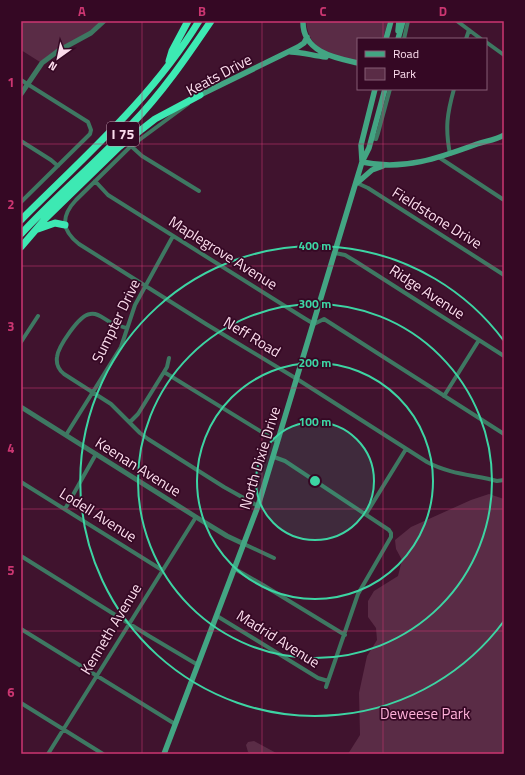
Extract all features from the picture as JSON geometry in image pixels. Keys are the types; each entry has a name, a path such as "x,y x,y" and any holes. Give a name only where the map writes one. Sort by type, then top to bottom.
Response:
{"highway":[{"path":"167,68 172,51 188,21"},
{"name":"I 75","path":"21,220 135,107 167,68 199,21"},
{"name":"I 75","path":"21,234 114,143 148,107 182,64 211,21"},
{"path":"21,247 119,147 155,119 200,95"},
{"path":"36,230 55,223 65,225"}],"main road":[{"path":"303,21 304,30 307,37 316,49 331,57"},
{"path":"398,21 400,38"},
{"path":"400,38 403,21"},
{"path":"387,38 390,24"},
{"name":"Keats Drive","path":"200,95 289,52 304,43 307,37"},
{"path":"289,52 300,52 317,56 331,57 357,64"},
{"name":"North Dixie Drive","path":"362,162 362,145 375,90"},
{"name":"North Dixie Drive","path":"164,754 258,506 362,162 369,148 385,90"},
{"path":"367,124 366,132 368,137 372,138"},
{"path":"362,162 374,165 414,163 440,158 504,135"},
{"path":"356,183 372,170 387,165"}],"street":[{"path":"21,94 42,63 48,57 87,36 104,21"},
{"path":"400,38 408,21"},
{"path":"457,21 481,38"},
{"path":"466,38 469,30"},
{"path":"487,43 504,55"},
{"path":"21,80 88,122 91,130 90,134 21,202"},
{"path":"372,138 376,139 390,90"},
{"path":"450,154 446,129 447,114 454,90"},
{"name":"Keats Drive","path":"65,225 67,214 73,203 131,146 200,95"},
{"path":"21,141 52,160 58,166"},
{"path":"131,146 135,151 148,160 198,191"},
{"path":"440,158 504,200"},
{"name":"Maplegrove Avenue","path":"95,181 108,195 314,324"},
{"name":"Fieldstone Drive","path":"356,183 368,188 504,275"},
{"name":"Neff Road","path":"65,225 72,239 297,379 406,450 443,470 503,480"},
{"name":"Sumpter Drive","path":"66,435 121,347 135,305 173,236"},
{"name":"Ridge Avenue","path":"335,253 345,255 355,261 504,356"},
{"path":"127,328 112,323 97,314 88,314 78,320 60,349 57,360 59,368 62,372 111,404 148,439 224,487 258,506"},
{"path":"21,342 38,316"},
{"path":"314,324 324,319 504,434"},
{"path":"444,396 479,340"},
{"path":"130,422 138,414 167,368 169,358"},
{"path":"164,372 278,442"},
{"name":"Keenan Avenue","path":"21,407 196,517 227,536 244,544"},
{"path":"366,514 406,450"},
{"path":"65,509 96,454"},
{"path":"274,457 285,461 366,514 392,533 361,588 326,687"},
{"name":"Lodell Avenue","path":"21,482 162,570"},
{"name":"Kenneth Avenue","path":"48,754 129,622 196,517"},
{"path":"244,544 274,558"},
{"path":"21,556 198,665"},
{"path":"235,569 254,579 345,635"},
{"name":"Madrid Avenue","path":"217,616 318,678 328,681"},
{"path":"21,629 175,724"},
{"path":"21,703 103,754"}],"green space":[{"path":"21,21 101,21 88,33 53,52 40,62 21,50"},
{"path":"306,21 388,21 383,38 357,38 357,61 331,54 323,50 312,40 308,32"},
{"name":"Deweese Park","path":"489,494 504,499 504,754 348,754 360,735 359,693 367,656 377,640 376,628 368,617 368,601 374,591 398,576 402,560 396,549 395,540 411,527 471,500"},
{"path":"254,741 278,754 252,754 248,752 246,745 248,742"}]}
